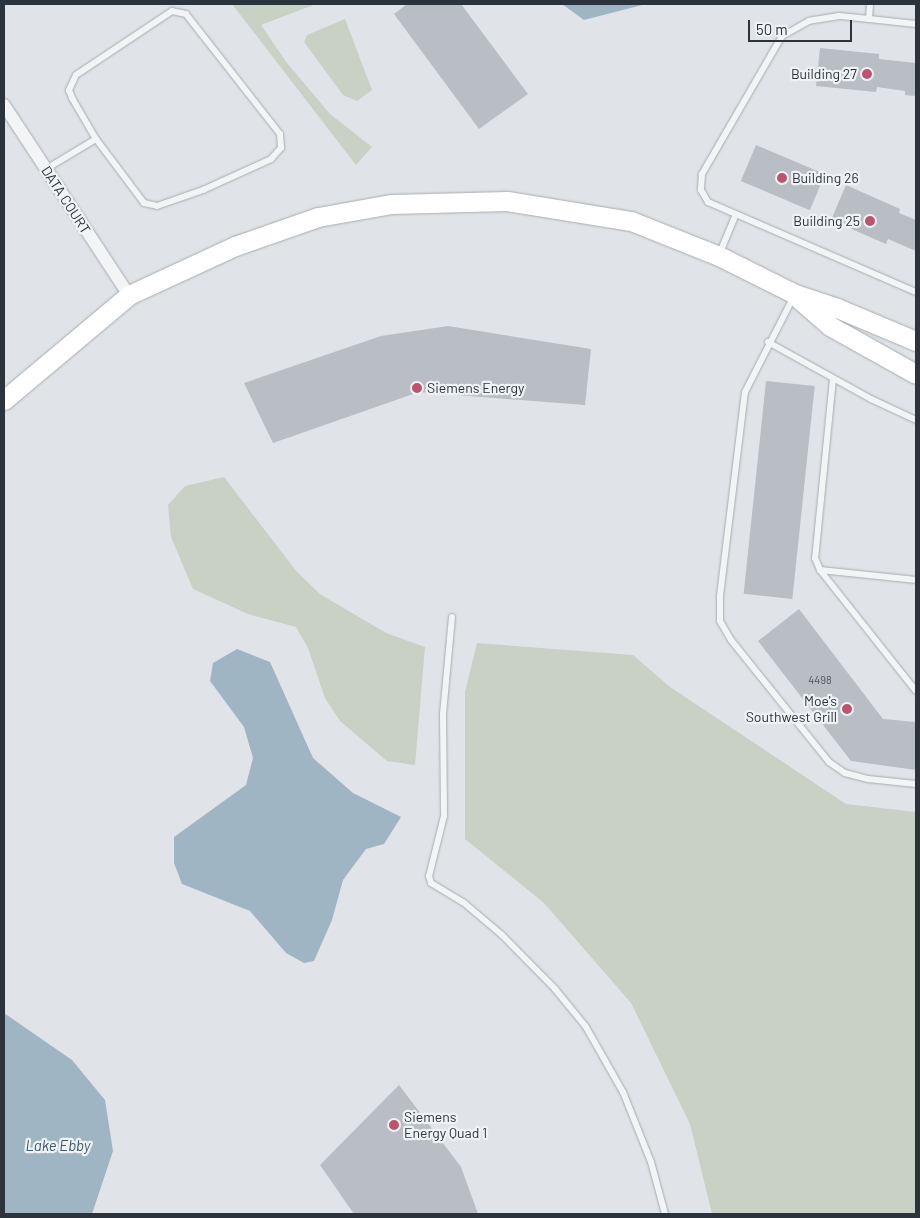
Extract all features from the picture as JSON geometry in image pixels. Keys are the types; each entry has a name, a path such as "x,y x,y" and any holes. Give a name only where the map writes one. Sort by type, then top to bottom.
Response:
{"street":[{"name":"DATA COURT","path":"4,105 128,296"},
{"path":"4,400 128,296 244,242 318,217 392,204 506,201 599,214 631,221 719,256 794,294 837,308 916,341"},
{"path":"794,294 830,326 916,374"}],"lane":[{"path":"869,19 870,4"},
{"path":"172,11 186,14 198,29 280,134 281,148 271,159 203,190 157,206 144,203 96,139 69,90 76,74 172,11"},
{"path":"916,24 839,16 809,21 782,36 702,174 701,190 708,202 916,292"},
{"path":"46,169 96,139"},
{"path":"719,256 736,214"},
{"path":"794,294 768,342 745,392 720,596 720,621 731,640 829,762 845,773 868,779 916,784"},
{"path":"768,342 833,379 916,420"},
{"path":"833,379 815,543 815,558 820,570 916,691"},
{"path":"820,570 916,580"},
{"path":"452,616 444,714 444,816 429,876 431,883 463,902 502,935 555,989 586,1027 623,1092 651,1162 664,1214"}],"green space":[{"path":"232,4 316,4 261,25 287,63 330,114 372,147 356,165"},
{"path":"345,19 372,90 357,101 343,95 304,42 307,35"},
{"path":"224,477 297,572 320,594 386,633 425,647 415,765 387,761 340,721 325,698 308,648 296,627 248,614 193,589 171,537 168,505 185,486"},
{"path":"477,643 633,655 670,687 846,804 916,812 916,1214 712,1214 690,1124 631,1003 544,903 465,839 465,692"}],"water":[{"path":"562,4 646,4 584,20"},
{"path":"237,649 270,662 313,758 353,793 401,817 384,844 366,849 343,880 332,920 314,961 304,963 286,953 250,911 182,884 174,863 174,837 246,785 253,758 244,727 210,681 213,663"},
{"name":"Lake Ebby","path":"4,1013 72,1060 105,1100 113,1151 92,1214 4,1214"}],"building":[{"path":"407,4 461,4 528,94 479,129 394,14"},
{"name":"Building 27","path":"820,48 879,54 879,59 916,63 916,96 905,95 905,91 877,87 876,92 816,86"},
{"name":"Building 26","path":"756,145 825,174 810,210 741,181"},
{"name":"Building 25","path":"846,185 900,209 899,213 916,220 916,251 888,239 886,244 831,220"},
{"name":"Siemens Energy","path":"448,326 591,349 585,405 419,392 273,443 244,383 381,336"},
{"path":"766,381 815,386 792,599 744,594"},
{"path":"799,609 883,719 916,722 916,770 851,761 758,641"},
{"name":"Siemens Energy Quad 1","path":"399,1085 461,1167 478,1214 354,1214 320,1165"}],"place":[{"name":"Building 27","path":"867,74"},
{"name":"Building 26","path":"782,178"},
{"name":"Building 25","path":"870,221"},
{"name":"Siemens Energy","path":"417,388"},
{"name":"Moe's Southwest Grill","path":"847,709"},
{"name":"Siemens Energy Quad 1","path":"394,1125"}]}
